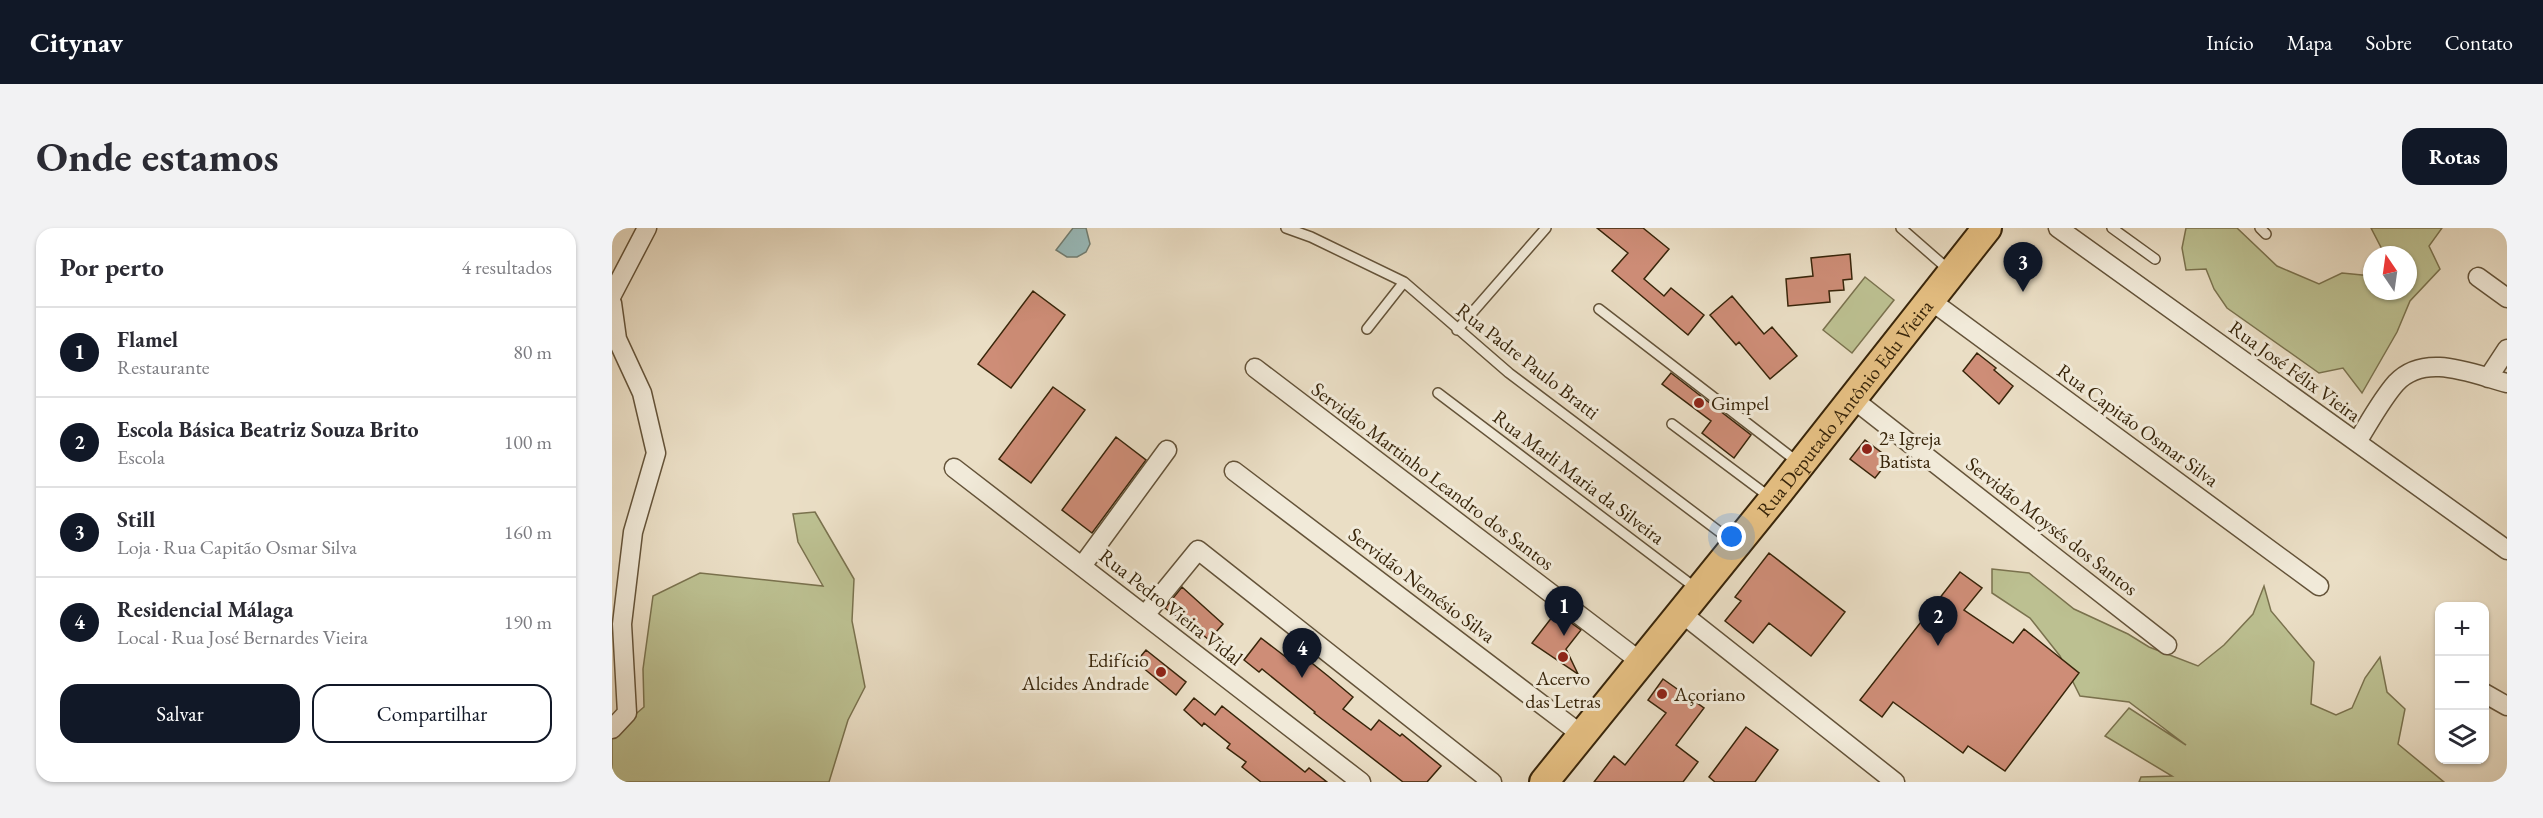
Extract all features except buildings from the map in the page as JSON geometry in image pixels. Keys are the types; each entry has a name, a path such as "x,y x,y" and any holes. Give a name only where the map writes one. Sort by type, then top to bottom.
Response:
{"main road":[{"name":"Rua Deputado Antônio Edu Vieira","path":"1544,782 1801,465 1987,228"}],"street":[{"path":"612,295 647,228"},
{"name":"Rua José Félix Vieira","path":"2058,228 2507,550"},
{"path":"2478,277 2507,298"},
{"name":"Rua Capitão Osmar Silva","path":"1930,300 2319,586"},
{"path":"612,303 617,339 642,393 656,453 633,532 622,624 627,712 612,729"},
{"path":"2488,378 2507,349"},
{"path":"2357,442 2395,384 2405,375 2417,369 2431,366 2447,368 2507,383"},
{"name":"Servidão Martinho Leandro dos Santos","path":"1255,368 1641,662"},
{"name":"Servidão Moysés dos Santos","path":"1853,399 2167,645"},
{"path":"1082,566 1167,450"},
{"name":"Rua Pedro Vieira Vidal","path":"954,468 1361,782"},
{"name":"Servidão Nemésio Silva","path":"1234,471 1582,735"},
{"path":"1145,615 1198,550 1492,782"},
{"path":"1680,612 1895,782"},
{"path":"2489,696 2507,706"}],"lane":[{"name":"Rua Padre Paulo Bratti","path":"1286,228 1311,237 1404,282 1509,373 1736,544"},
{"path":"1457,330 1546,228"},
{"path":"1901,228 1952,272"},
{"path":"2112,228 2155,259"},
{"path":"1367,329 1404,282"},
{"path":"1599,309 1801,465"},
{"name":"Rua Marli Maria da Silveira","path":"1438,393 1698,590"},
{"path":"1672,424 1773,499"}],"green space":[{"path":"2186,228 2237,228 2277,266 2319,284 2342,273 2363,275 2363,300 2411,300 2397,332 2362,393 2343,368 2319,373 2227,308 2214,289 2206,269 2186,270 2182,248"},
{"path":"2371,228 2442,228 2429,246 2440,269 2417,294 2417,246 2380,246"},
{"path":"1865,277 1894,300 1852,353 1823,330"},
{"path":"815,512 854,579 852,621 865,687 848,720 829,782 612,782 612,734 644,707 643,669 653,596 700,573 823,586 798,542 793,514"},
{"path":"1992,569 2029,573 2074,609 2128,634 2149,647 2198,666 2224,645 2253,614 2264,586 2271,611 2314,662 2311,704 2336,715 2352,708 2365,678 2380,657 2387,692 2405,709 2398,744 2444,782 2139,782 2141,777 2172,776 2105,736 2129,708 2186,745 2129,702 2080,696 2060,656 2030,618 1992,593"}],"water":[{"path":"1073,228 1086,228 1090,244 1086,252 1077,257 1067,257 1056,250"}],"place":[{"name":"Still","path":"2023,292"},
{"name":"Gimpel","path":"1699,403"},
{"name":"2ª Igreja Batista","path":"1867,449"},
{"name":"Flamel","path":"1564,636"},
{"name":"Escola Básica Beatriz Souza Brito","path":"1938,646"},
{"name":"Acervo das Letras","path":"1563,657"},
{"name":"Edifício Alcides Andrade","path":"1161,672"},
{"name":"Residencial Málaga","path":"1302,678"},
{"name":"Açoriano","path":"1662,694"}]}
